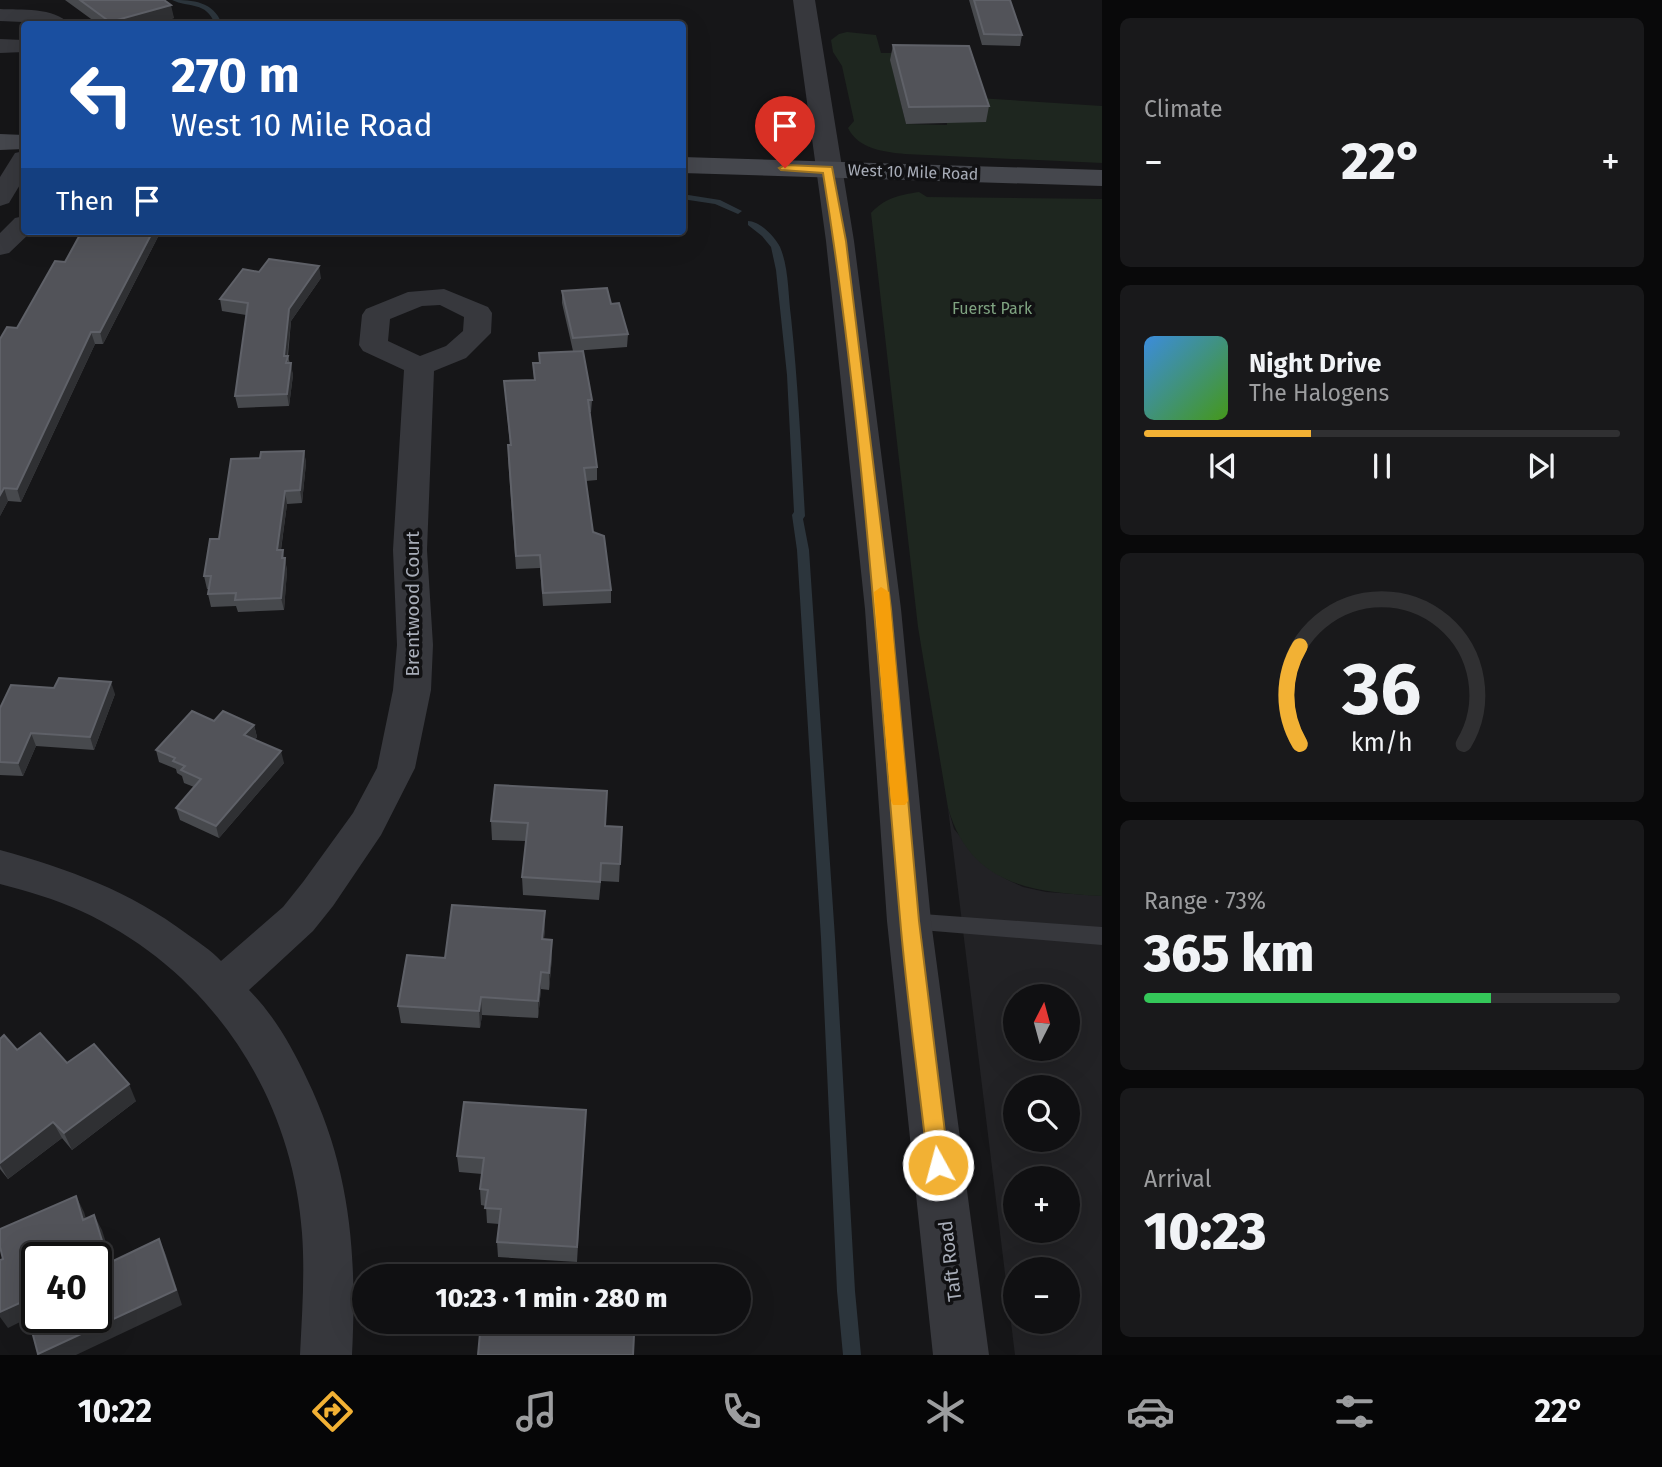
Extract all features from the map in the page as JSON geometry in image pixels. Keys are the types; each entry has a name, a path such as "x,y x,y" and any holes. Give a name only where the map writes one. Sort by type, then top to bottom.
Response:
{"main road":[{"path":"0,142 21,142"},
{"name":"West 10 Mile Road","path":"686,164 1102,178"}],"street":[{"name":"Taft Road","path":"804,0 840,241 883,609 909,921 961,1355"},
{"path":"0,15 50,21"},
{"path":"0,46 21,46"},
{"path":"0,198 21,163"},
{"path":"0,247 21,227"},
{"name":"Brentwood Court","path":"222,986 298,919 324,887 368,824 396,768 412,690 415,645 410,550 419,366"},
{"path":"0,867 88,895 127,915 171,944 222,986 280,1069 302,1118 324,1198 331,1276 326,1355"}],"lane":[{"path":"909,921 1102,936"}],"shaded area":[{"path":"948,808 954,829 984,865 1006,879 1023,887 1046,892 1102,896 1102,1355 1015,1355 1012,1334 1080,1334 1080,1257 1003,1257"}],"green space":[{"path":"847,32 876,35 881,53 892,53 891,61 906,124 947,125 947,121 978,98 1102,106 1102,163 905,154 865,145 852,135 848,128 854,121 842,66 833,52 831,40"},
{"name":"Fuerst Park","path":"919,192 927,197 1102,199 1102,896 1052,892 1007,880 988,869 972,854 958,834 948,808 918,627 871,213 893,198"}],"building":[{"path":"80,0 164,0 171,5 114,21 109,21"},
{"path":"974,0 1010,0 1022,35 984,34"},
{"path":"893,45 969,46 989,106 909,107"},
{"path":"80,235 151,235 100,332 91,332 17,489 4,488 0,495 0,339 7,327 17,328 55,261 65,262"},
{"path":"269,259 319,266 289,309 284,356 288,356 286,363 291,363 287,394 235,396 248,303 220,299 243,269 259,272"},
{"path":"607,288 611,304 619,303 628,334 573,338 562,291"},
{"path":"583,351 592,400 588,400 597,467 584,468 593,532 604,536 611,590 543,593 540,555 516,556 508,445 511,445 504,381 535,380 533,363 540,363 539,353"},
{"path":"304,451 300,490 285,491 277,550 283,550 282,558 285,558 281,598 235,600 236,593 208,594 211,576 204,576 210,539 219,539 231,459 260,458 261,452"},
{"path":"59,678 111,682 90,737 31,733 18,763 0,762 0,708 11,685 54,688"},
{"path":"192,711 214,721 223,711 254,725 244,735 281,751 216,826 176,808 201,779 181,770 185,766 173,761 175,758 156,750"},
{"path":"495,785 607,791 605,826 622,827 620,864 601,863 600,882 522,877 528,823 491,821"},
{"path":"452,905 545,911 542,939 552,940 549,973 541,972 538,1001 481,997 479,1011 398,1006 407,955 445,958"},
{"path":"40,1033 67,1063 94,1044 129,1084 64,1133 53,1122 0,1163 0,1039 4,1035 17,1050"},
{"path":"464,1102 586,1110 577,1247 497,1242 501,1209 485,1208 488,1190 480,1189 484,1158 457,1156"},
{"path":"76,1196 83,1220 94,1215 102,1242 21,1242 21,1302 0,1312 0,1260 3,1259 0,1229"},
{"path":"159,1239 176,1290 112,1320 112,1262"},
{"path":"32,1333 83,1333 38,1354"},
{"path":"480,1334 634,1335 633,1355 478,1355"}],"waterway":[{"path":"175,0 207,8 217,21"},
{"path":"686,197 717,202 738,211"},
{"path":"751,223 765,234 775,247 781,270 792,375 800,516 797,515 803,550 828,938 846,1291 852,1355"}],"slow traffic":[{"path":"881,592 899,801"}],"route":[{"path":"785,168 828,170 840,241 883,609 909,921 938,1165"}]}
